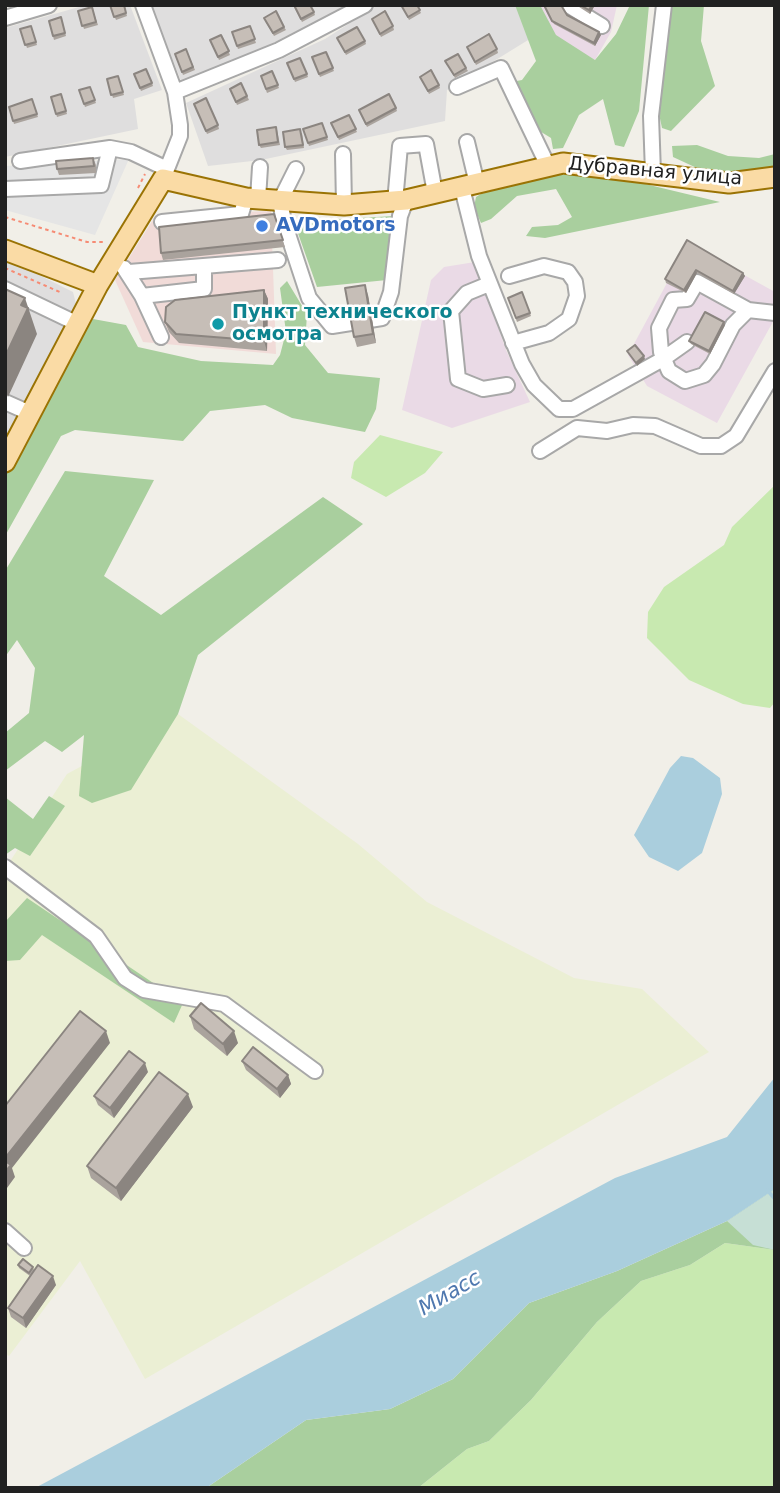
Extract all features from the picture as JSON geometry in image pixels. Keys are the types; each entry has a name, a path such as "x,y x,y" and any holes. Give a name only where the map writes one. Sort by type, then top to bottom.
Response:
{"main road":[{"name":"Дубравная улица","path":"165,174 252,198 344,205 400,201 570,163 729,183 775,177"},
{"path":"5,462 98,285 122,266 165,174"},
{"path":"5,250 98,285"}],"street":[{"path":"5,18 50,5"},
{"path":"20,160 110,148 131,152 165,174 180,136 175,92 143,5"},
{"path":"175,92 279,50 365,5"},
{"path":"568,5 602,26"},
{"path":"653,173 651,116 664,5"},
{"path":"457,87 500,68 548,166"},
{"path":"467,142 470,186 489,284 534,385 559,409 573,409 663,359 687,342"},
{"path":"296,169 280,201 309,298 332,326 382,318 391,292 400,216 400,146 426,144 435,193"},
{"path":"5,189 101,185 110,148"},
{"path":"344,154 344,205"},
{"path":"162,222 240,214 252,198 260,167"},
{"path":"122,266 204,266 278,260"},
{"path":"122,266 142,296 161,337"},
{"path":"142,296 204,289 204,266"},
{"path":"509,276 544,266 568,272 575,282 577,296 569,319 549,333 513,343"},
{"path":"748,310 733,325 713,365 704,375 685,381 669,371 663,359 659,328 673,300 687,299 697,282 748,310 775,313"},
{"path":"489,284 467,293 451,311 458,379 483,389 507,385"},
{"path":"5,289 78,324"},
{"path":"540,451 577,428 607,431 633,425 655,426 701,446 721,446 736,436 775,371"},
{"path":"5,402 32,414"},
{"path":"573,409 577,428"},
{"path":"5,867 96,936 125,978 144,990 224,1004 315,1072"},
{"path":"5,1231 24,1248"}],"path":[{"path":"5,217 87,242"},
{"path":"5,268 62,293"}],"shaded area":[{"path":"86,5 130,5 162,90 134,99 138,129 5,157 5,28"},
{"path":"151,5 348,5 261,49 181,81"},
{"path":"378,5 516,5 533,37 447,90 445,121 261,160 208,166 186,103 325,39"},
{"path":"533,5 617,5 611,32 595,60 549,35"},
{"path":"129,159 95,235 5,210 5,166"},
{"path":"271,211 276,354 143,342 115,280 156,215"},
{"path":"688,244 775,292 775,318 717,423 647,386 628,355"},
{"path":"5,258 73,292 77,308 5,443"},
{"path":"475,262 506,350 530,402 452,428 402,410 431,280 444,267"}],"green space":[{"path":"515,5 540,5 556,35 595,60 616,34 630,5 649,5 639,111 624,147 615,145 603,99 579,115 563,148 553,149 551,138 533,127 511,82 522,80 536,61"},
{"path":"671,5 704,5 701,41 715,86 671,131 662,128 659,114"},
{"path":"697,145 728,156 759,158 775,154 775,169 748,174 699,169 673,157 672,146"},
{"path":"541,174 587,175 641,183 720,202 545,238 526,236 532,227 558,225 572,217 556,189 517,196 491,219 481,223 474,207 476,197 490,188"},
{"path":"393,216 387,280 317,287 294,222"},
{"path":"287,281 307,314 305,345 328,373 380,378 376,409 365,432 292,418 265,405 210,411 183,441 75,430 61,436 5,536 5,464 93,319 126,325 138,347 201,361 273,365 280,355 286,332 280,288"},
{"path":"380,435 443,452 425,473 386,497 351,478 354,462"},
{"path":"65,471 154,480 104,576 161,615 323,497 363,524 198,655 178,714 131,790 92,803 79,796 84,735 62,752 45,741 5,771 5,733 29,713 35,668 17,640 5,657 5,571"},
{"path":"775,485 775,702 770,708 743,704 689,680 647,638 648,612 664,587 724,545 732,527"},
{"path":"178,714 358,844 427,902 574,978 642,989 709,1052 145,1379 80,1261 9,1356 5,1354 5,869 67,774"},
{"path":"49,796 65,806 30,856 15,848 5,855 5,797 33,819"},
{"path":"27,898 183,1003 174,1023 42,935 20,960 5,961 5,922"},
{"path":"775,1189 775,1250 725,1243 690,1265 641,1281 597,1322 531,1400 489,1441 467,1449 418,1488 206,1488 306,1420 390,1409 453,1379 529,1303 617,1271 727,1221"},
{"path":"775,1189 775,1250 753,1245 727,1221"},
{"path":"725,1243 775,1250 775,1488 418,1488 467,1449 489,1441 531,1400 597,1322 641,1281 690,1265"}],"water":[{"path":"681,756 693,758 720,778 722,794 702,853 678,871 649,857 634,835 670,768"},
{"name":"Миасс","path":"775,1077 775,1189 727,1221 617,1271 529,1303 453,1379 390,1409 306,1420 206,1488 35,1488 615,1178 727,1137"}],"building":[{"path":"110,5 124,5 126,13 114,17"},
{"path":"294,5 310,5 314,12 301,19"},
{"path":"401,5 417,5 420,10 408,17"},
{"path":"544,5 561,5 567,15 599,32 594,43 552,21"},
{"path":"92,7 96,22 82,26 78,11"},
{"path":"276,11 284,27 273,33 264,18"},
{"path":"385,11 393,26 380,34 372,19"},
{"path":"61,17 65,33 53,36 49,21"},
{"path":"31,26 36,42 25,45 20,29"},
{"path":"250,26 255,39 237,46 232,32"},
{"path":"357,27 365,41 345,52 337,38"},
{"path":"489,34 497,49 475,62 467,47"},
{"path":"221,35 229,51 218,57 210,40"},
{"path":"186,49 193,67 182,72 175,54"},
{"path":"326,52 333,68 319,74 312,57"},
{"path":"458,54 466,68 454,75 445,61"},
{"path":"300,58 307,74 294,79 287,63"},
{"path":"146,69 152,83 140,88 134,74"},
{"path":"431,70 439,85 428,91 420,77"},
{"path":"272,71 278,85 266,89 261,76"},
{"path":"118,76 123,92 111,95 107,79"},
{"path":"241,83 247,96 236,102 230,89"},
{"path":"90,87 95,100 84,104 79,90"},
{"path":"61,94 66,111 56,114 51,97"},
{"path":"389,94 396,108 366,124 359,110"},
{"path":"206,98 218,125 206,131 194,104"},
{"path":"32,99 37,114 13,121 9,107"},
{"path":"349,115 356,129 338,137 331,123"},
{"path":"322,123 327,137 308,143 303,129"},
{"path":"276,127 278,142 259,145 257,130"},
{"path":"300,129 303,145 285,147 283,132"},
{"path":"93,158 94,166 57,169 56,161"},
{"path":"274,214 283,240 161,253 159,227"},
{"path":"687,240 743,273 733,291 696,270 684,290 665,279"},
{"path":"365,285 373,334 354,337 345,288"},
{"path":"5,289 25,298 21,305 28,308 5,357"},
{"name":"Пункт технического осмотра","path":"264,290 264,341 176,334 165,322 166,307 175,300"},
{"path":"522,292 530,313 516,318 508,298"},
{"path":"705,312 724,322 709,351 689,341"},
{"path":"635,345 644,356 636,363 627,351"},
{"path":"201,1003 234,1031 223,1044 190,1016"},
{"path":"80,1011 106,1031 5,1158 5,1106"},
{"path":"253,1047 288,1075 277,1089 242,1061"},
{"path":"129,1051 145,1063 110,1108 94,1096"},
{"path":"159,1072 188,1094 116,1188 87,1166"},
{"path":"5,1161 11,1165 5,1172"},
{"path":"23,1259 33,1267 29,1273 18,1265"},
{"path":"38,1265 53,1276 23,1318 8,1308"}],"waterway":[{"path":"767,1190 775,1199"}],"place":[{"name":"AVDmotors","path":"262,226"},
{"name":"Пункт технического осмотра","path":"218,324"}]}
